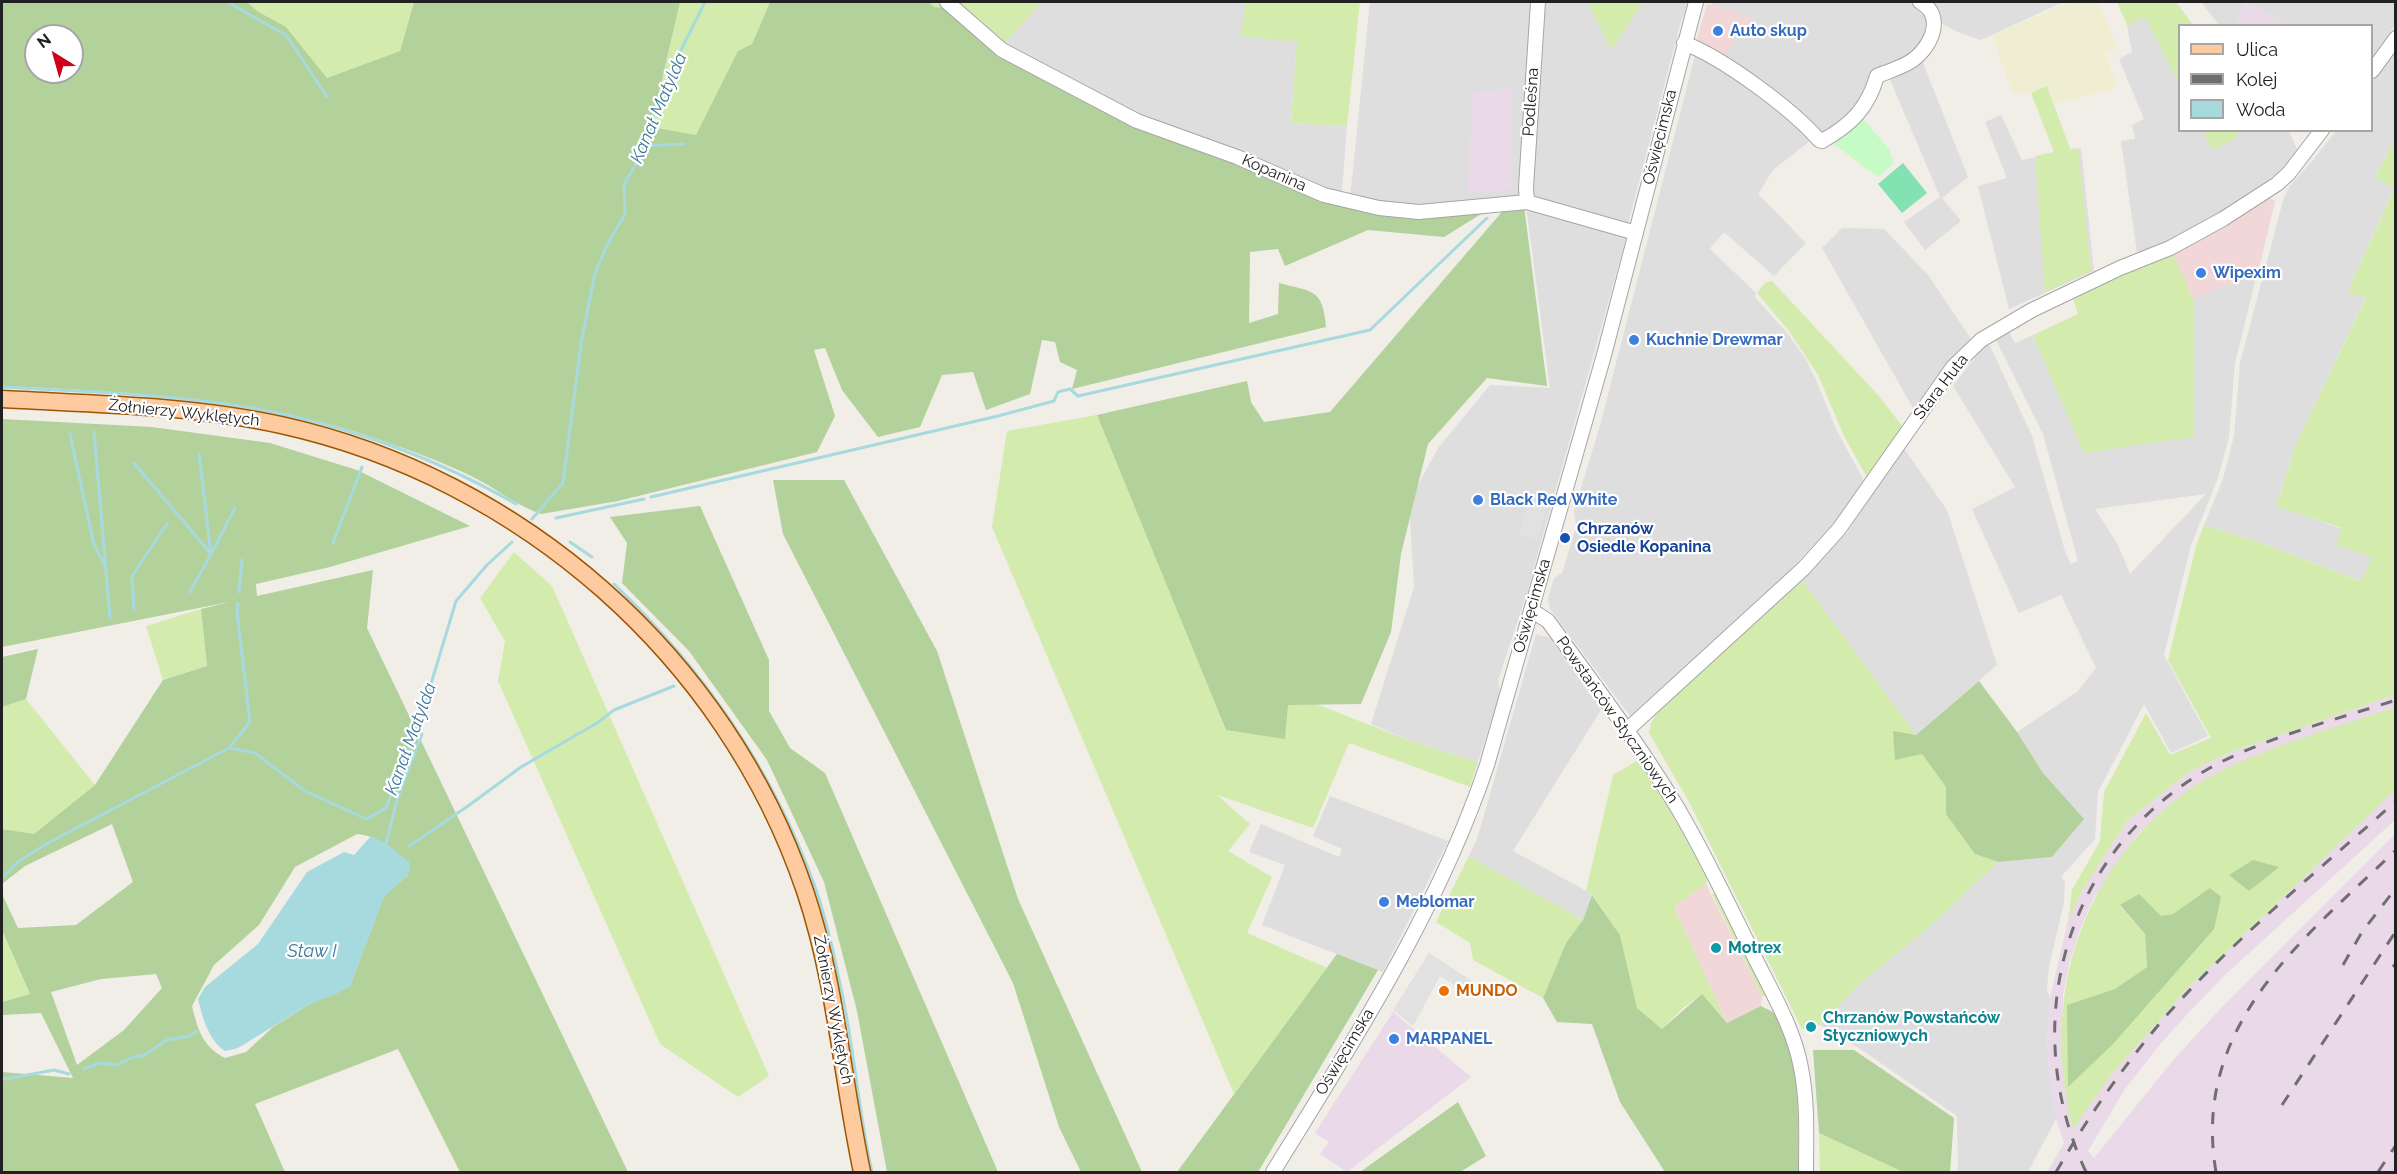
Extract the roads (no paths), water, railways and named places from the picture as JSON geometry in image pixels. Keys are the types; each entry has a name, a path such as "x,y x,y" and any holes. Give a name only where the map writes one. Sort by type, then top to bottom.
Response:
{"main road":[{"name":"Żołnierzy Wyklętych","path":"2,399 182,410 281,425 345,442 406,464 464,492 514,521 539,538 615,600 643,626 700,694 737,748 770,806 804,888 823,953 834,1000 862,1173"}],"street":[{"name":"Kopanina","path":"947,2 1002,50 1127,116 1237,157 1324,195 1379,208 1419,212 1527,202 1636,233"},
{"name":"Podleśna","path":"1527,202 1526,187 1538,2"},
{"name":"Oświęcimska","path":"1273,1173 1395,968 1450,860 1469,817 1604,354 1696,2"},
{"path":"1684,43 1712,57 1769,95 1822,141 1864,108 1872,95 1877,76 1910,62 1925,47 1935,28 1934,15 1928,6 1920,2"},
{"path":"2373,70 2396,38"},
{"name":"Stara Huta","path":"1627,730 1796,576 1839,529 1907,430 1953,367 1971,348 2017,317 2114,271 2170,248 2223,219 2277,184 2289,173 2320,132"},
{"name":"Powstańców Styczniowych","path":"1531,610 1548,621 1627,730 1697,842 1793,1039 1801,1067 1805,1097 1806,1173"}],"water":[{"name":"Staw I","path":"371,836 386,843 410,863 408,875 384,897 350,986 308,1005 238,1048 225,1051 210,1035 202,1014 198,999 205,987 258,944 307,872 344,852 354,855"}],"waterway":[{"path":"227,2 286,35 327,97"},
{"name":"Kanał Matylda","path":"532,519 563,483 581,344 595,273 608,243 625,214 624,185 641,155 640,146 680,52 705,2"},
{"path":"640,146 684,144"},
{"path":"651,497 998,416 1054,401 1058,392 1070,389 1078,396 1370,330 1487,218"},
{"path":"2,387 185,399 291,416 369,438 407,452 481,485 516,504"},
{"path":"94,432 110,618"},
{"path":"70,434 94,545 105,565"},
{"path":"190,592 211,554 199,454"},
{"path":"134,463 211,554 235,508"},
{"path":"333,543 362,467"},
{"path":"556,518 644,499"},
{"path":"134,610 132,576 167,524"},
{"name":"Kanał Matylda","path":"2,878 18,862 46,844 229,748 255,753 305,791 366,819 386,808 421,717 456,601 487,565 512,542"},
{"path":"570,542 592,557"},
{"path":"239,592 242,560"},
{"path":"614,584 676,650 731,722 777,800 797,842 819,898 834,955 872,1172"},
{"path":"229,748 250,722 237,613 238,603"},
{"path":"409,846 521,767 597,723 614,710 674,686"},
{"path":"386,843 397,800 422,734"},
{"path":"84,1069 100,1063 116,1065 136,1056 143,1056 167,1040 190,1036 197,1031"},
{"path":"2,1078 54,1070 69,1074"}],"railway":[{"path":"2086,1172 2066,1116 2056,1059 2056,1002 2067,947 2088,894 2118,846 2159,804 2208,769 2276,739 2396,700"},
{"path":"2056,1172 2107,1092 2136,1053 2192,987 2307,879 2396,801"},
{"path":"2216,1172 2213,1120 2220,1073 2237,1030 2261,990 2291,953 2396,850"},
{"path":"2343,965 2362,932 2396,888"},
{"path":"2282,1105 2396,931"},
{"path":"2393,967 2396,963"},
{"path":"2378,1172 2396,1145"}],"place":[{"name":"Auto skup","path":"1718,31"},
{"name":"Wipexim","path":"2201,273"},
{"name":"Kuchnie Drewmar","path":"1634,340"},
{"name":"Black Red White","path":"1478,500"},
{"name":"Chrzanów Osiedle Kopanina","path":"1565,538"},
{"name":"Meblomar","path":"1384,902"},
{"name":"Motrex","path":"1716,948"},
{"name":"MUNDO","path":"1444,991"},
{"name":"Chrzanów Powstańców Styczniowych","path":"1811,1027"},
{"name":"MARPANEL","path":"1394,1039"}]}
